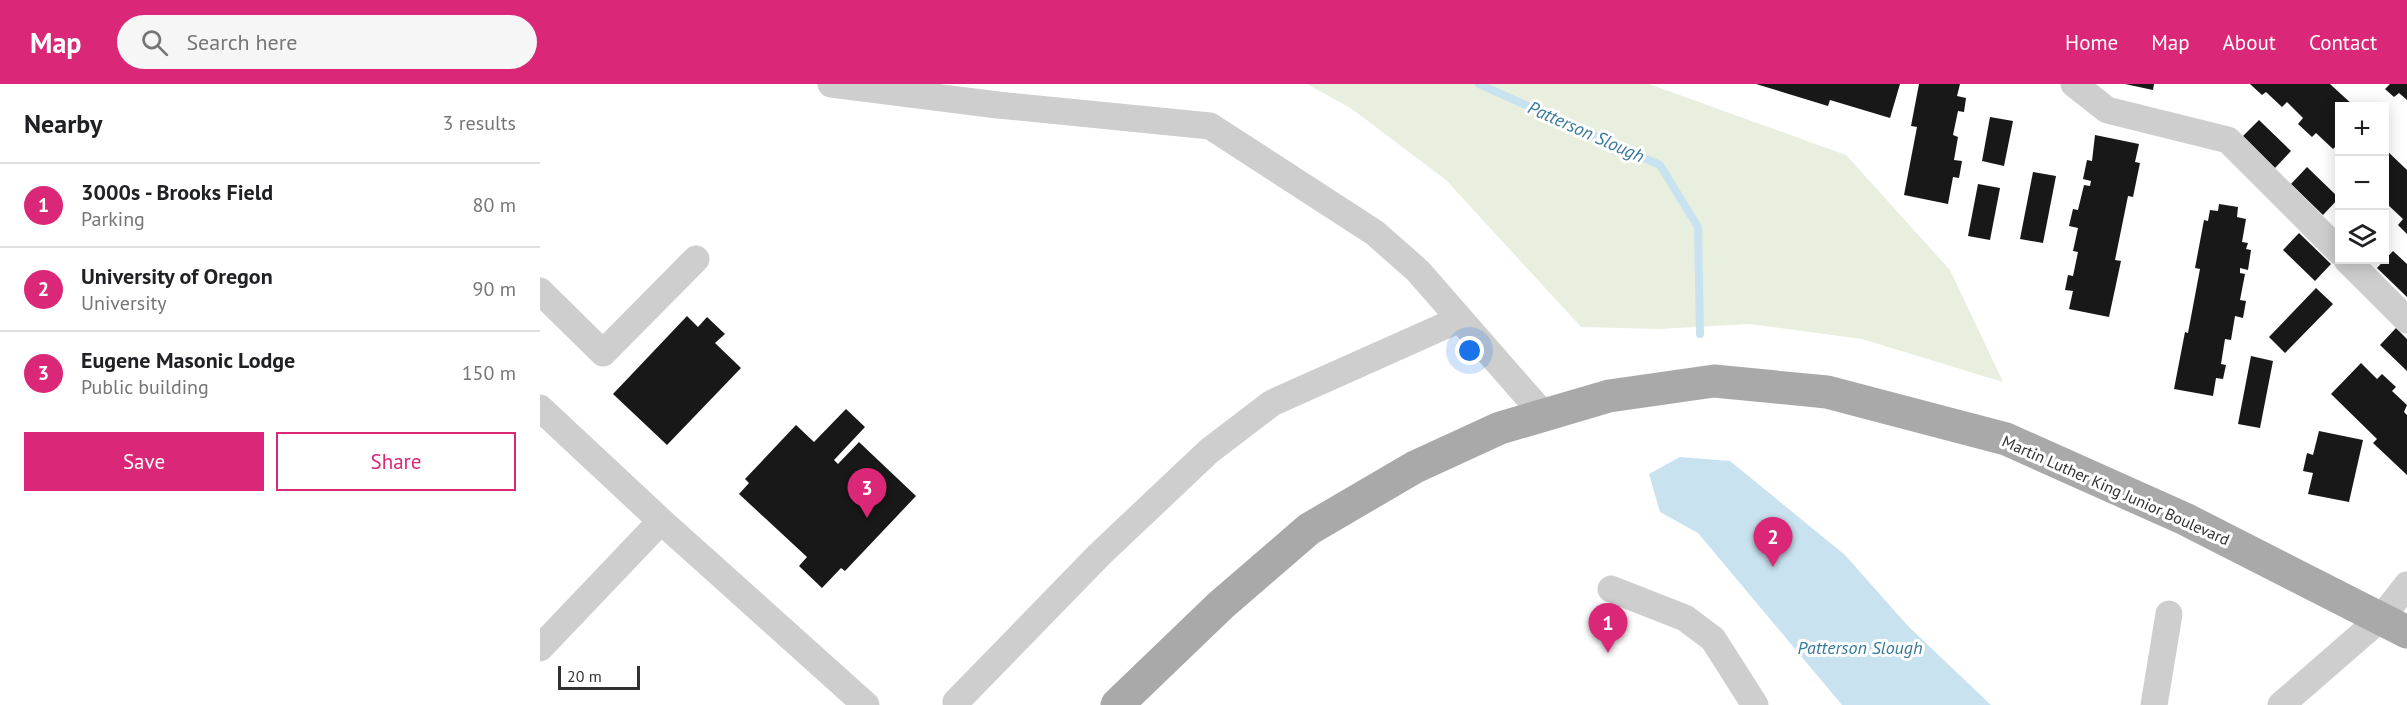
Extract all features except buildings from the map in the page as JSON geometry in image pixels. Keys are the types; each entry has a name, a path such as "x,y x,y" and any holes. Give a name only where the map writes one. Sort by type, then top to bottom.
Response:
{"main road":[{"name":"Martin Luther King Junior Boulevard","path":"1118,705 1221,605 1310,529 1414,466 1500,428 1609,396 1714,381 1827,392 2006,439 2185,519 2394,625"}],"street":[{"path":"831,84 998,105 1210,126 1375,233 1418,271 1544,415"},
{"path":"2074,84 2107,110 2228,140 2335,247"},
{"path":"540,291 603,353 696,259"},
{"path":"2351,264 2407,320"},
{"path":"956,702 1099,555 1209,451 1272,403 1460,319"},
{"path":"540,408 661,521 866,705"},
{"path":"540,648 661,521"},
{"path":"2281,705 2394,625 2407,585"},
{"path":"1611,589 1685,618 1713,639 1755,705"},
{"path":"2154,705 2169,614"}],"green space":[{"path":"1307,84 1649,84 1846,155 1950,270 2003,382 1862,339 1749,324 1659,329 1581,327 1446,180 1352,109"}],"water":[{"name":"Patterson Slough","path":"1680,457 1730,461 1845,555 1908,626 1991,705 1842,705 1698,533 1660,512 1649,474"}],"waterway":[{"name":"Patterson Slough","path":"1479,84 1660,165 1698,227 1700,334"}],"place":[{"name":"Eugene Masonic Lodge","path":"867,518"},
{"name":"University of Oregon","path":"1773,567"},
{"name":"3000s - Brooks Field","path":"1608,653"}]}
